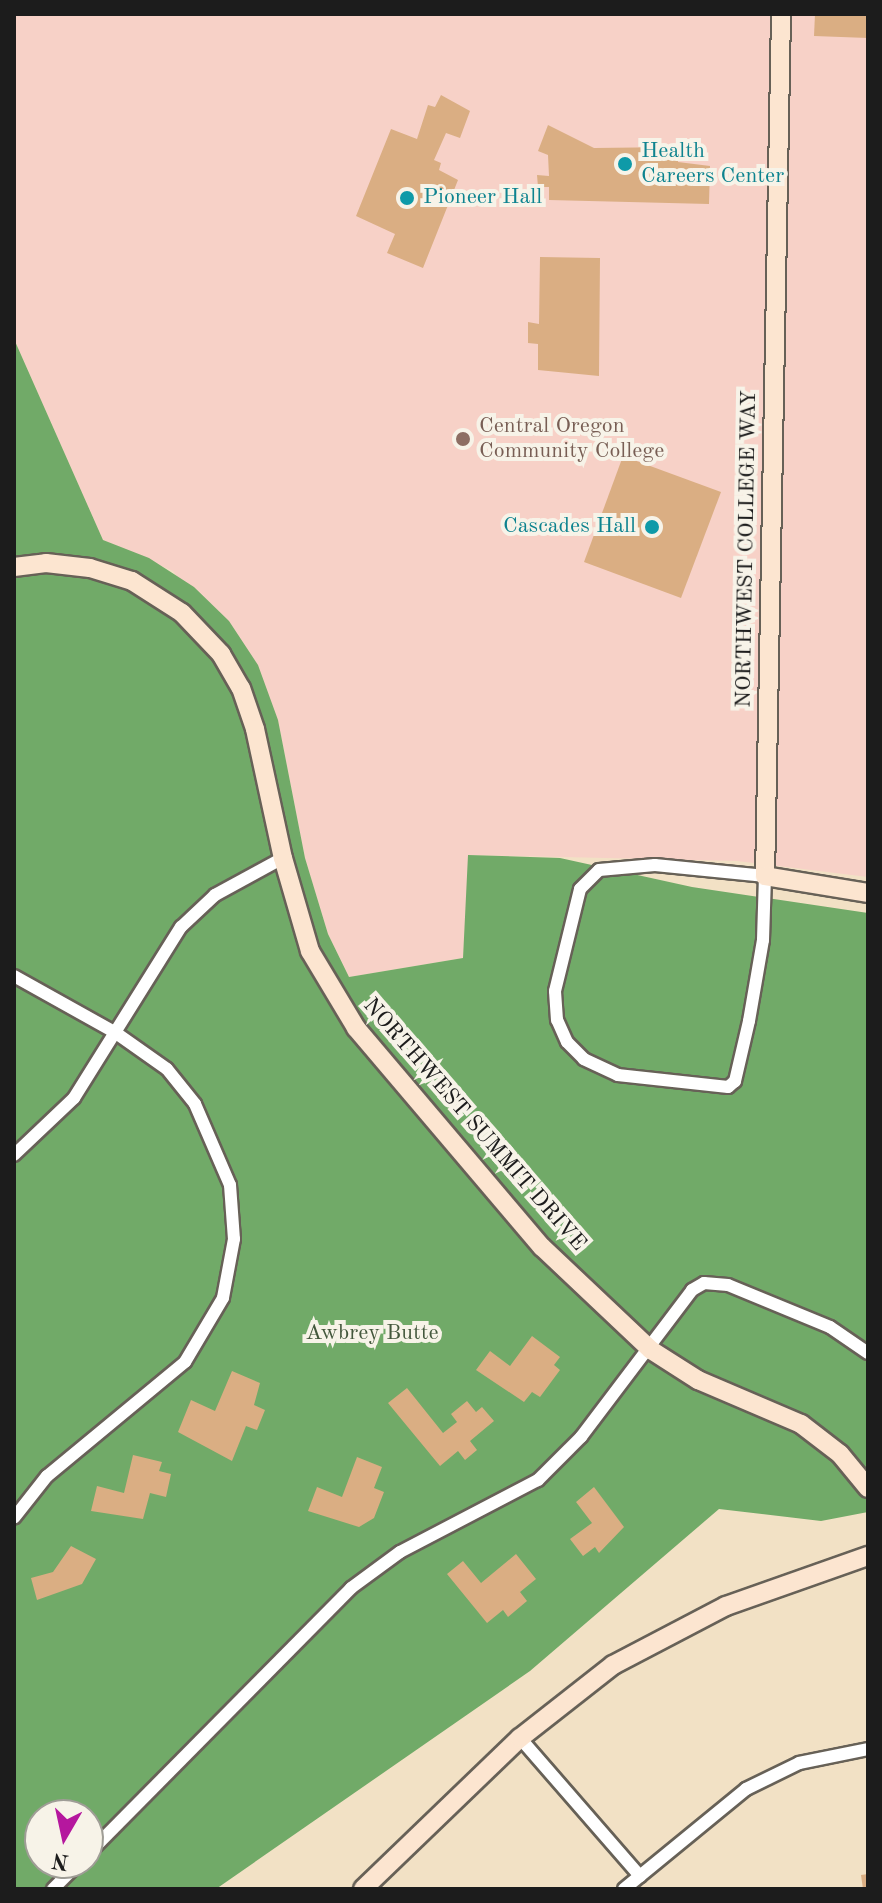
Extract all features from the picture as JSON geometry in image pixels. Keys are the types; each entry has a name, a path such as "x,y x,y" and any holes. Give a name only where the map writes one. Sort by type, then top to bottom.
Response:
{"street":[{"name":"NORTHWEST COLLEGE WAY","path":"765,876 655,865 599,870 589,876 572,906 555,991 557,1020 567,1042 584,1059 618,1075 719,1090 735,1081 763,940 765,876 781,14"},
{"name":"NORTHWEST SUMMIT DRIVE","path":"14,567 46,563 90,568 132,581 182,613 221,654 241,688 255,729 283,858 310,951 356,1028 542,1247 651,1350 698,1380 801,1424 840,1454 868,1488"},
{"path":"14,1155 74,1098 167,948 198,909 283,858"},
{"path":"765,876 868,893"},
{"path":"14,976 116,1033 167,1069 195,1104 230,1185 234,1239 223,1298 185,1362 47,1476 14,1518"},
{"path":"104,1838 351,1588 400,1552 538,1480 581,1437 651,1350 679,1305 704,1283 728,1285 830,1327 868,1353"},
{"path":"363,1889 520,1738 563,1701 655,1641 726,1606 868,1556"},
{"path":"520,1738 640,1876"},
{"path":"624,1889 746,1789 799,1763 868,1749"}],"shaded area":[{"name":"Central Oregon Community College","path":"14,14 868,14 868,877 737,861 469,855 463,958 349,977 328,934 305,858 278,720 173,571 103,540 14,339"}],"green space":[{"name":"Awbrey Butte","path":"14,339 103,540 149,558 194,587 229,621 258,665 278,720 305,858 328,934 349,977 463,958 468,855 560,858 692,887 868,913 868,1512 821,1521 719,1509 530,1671 216,1889 14,1889"}],"building":[{"path":"815,14 868,14 868,38 814,36"},
{"name":"Pioneer Hall","path":"441,95 470,111 460,138 446,133 434,160 441,163 439,170 458,180 423,268 387,253 395,234 356,216 391,129 417,139 428,105 435,107"},
{"name":"Health Careers Center","path":"548,125 594,148 678,147 678,162 710,166 709,204 549,200 549,187 538,187 537,175 549,176 548,155 538,151"},
{"path":"540,257 600,258 599,376 538,370 538,344 528,343 528,322 539,324"},
{"name":"Cascades Hall","path":"623,456 721,492 681,598 584,562"},
{"path":"532,1336 560,1357 554,1365 560,1370 540,1397 532,1392 524,1402 476,1370 490,1351 510,1366"},
{"path":"232,1371 260,1383 254,1405 265,1410 257,1430 246,1426 232,1461 178,1432 191,1400 215,1411"},
{"path":"407,1388 443,1433 457,1422 451,1414 467,1401 476,1412 482,1407 494,1421 470,1441 477,1450 465,1460 458,1451 440,1466 388,1403"},
{"path":"133,1455 162,1462 159,1471 171,1474 166,1497 150,1493 143,1519 91,1511 97,1486 124,1493"},
{"path":"357,1457 382,1467 374,1488 384,1492 374,1518 359,1527 308,1511 317,1487 342,1497"},
{"path":"594,1487 624,1527 599,1553 595,1547 583,1556 570,1539 592,1523 576,1502"},
{"path":"71,1546 96,1559 82,1584 37,1600 31,1578 53,1572"},
{"path":"516,1554 536,1579 520,1592 527,1601 508,1617 503,1610 487,1623 447,1574 463,1561 481,1583"},
{"path":"868,1874 868,1889 863,1889 861,1875"}],"place":[{"name":"Health Careers Center","path":"625,164"},
{"name":"Pioneer Hall","path":"407,198"},
{"name":"Central Oregon Community College","path":"463,439"},
{"name":"Cascades Hall","path":"652,527"}]}
